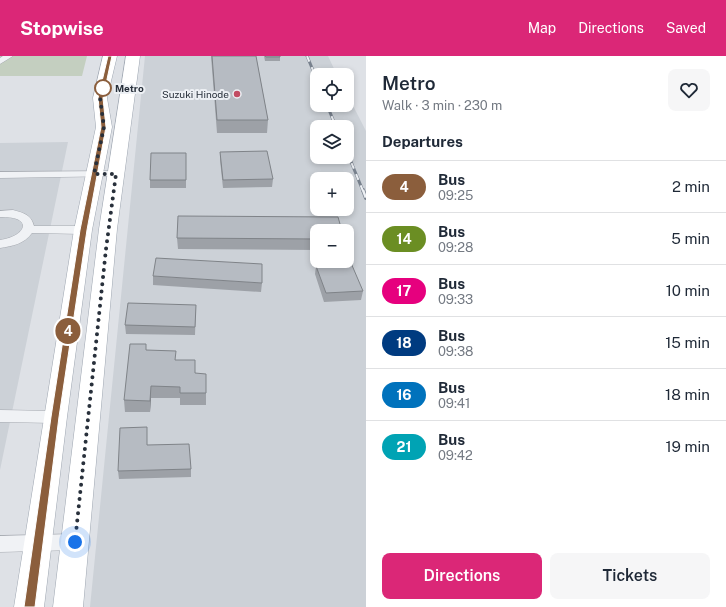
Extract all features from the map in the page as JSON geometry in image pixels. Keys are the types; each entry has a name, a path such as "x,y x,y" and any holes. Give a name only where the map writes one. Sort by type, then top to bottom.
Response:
{"main road":[{"path":"68,607 106,249 104,127 100,98 110,56"},
{"path":"29,607 55,417 83,230 105,174 133,56"}],"lane":[{"path":"0,61 9,56"},
{"path":"0,175 105,174"},
{"path":"0,214 14,213 21,216 26,219 29,224 29,229"},
{"path":"0,244 19,239 29,229 83,230"},
{"path":"0,416 55,417"},
{"path":"0,544 75,542"}],"shaded area":[{"path":"145,56 328,56 334,68 310,68 310,112 354,112 354,108 366,131 366,607 90,607"},
{"path":"68,142 0,470 0,143"}],"green space":[{"path":"0,56 87,56 82,76 0,76"}],"building":[{"name":"Suzuki Hinode","path":"212,56 256,56 268,120 217,120"},
{"path":"265,56 280,56 280,57 266,57"},
{"path":"267,151 273,179 223,180 220,152"},
{"path":"151,153 186,153 186,180 150,180"},
{"path":"178,216 338,217 340,224 310,224 310,239 177,238"},
{"path":"156,258 262,264 262,283 153,276"},
{"path":"317,268 353,268 363,291 326,293"},
{"path":"128,303 196,305 195,327 125,325"},
{"path":"130,344 146,344 146,350 176,351 175,360 195,360 195,373 206,374 206,393 180,393 180,387 151,386 150,401 124,400"},
{"path":"147,427 147,445 189,444 191,469 118,471 120,428"}],"railway":[{"path":"307,56 312,68"},
{"path":"330,112 333,120"},
{"path":"352,164 363,191"},
{"path":"363,190 366,198"}],"bus line":[{"name":"4","path":"29,607 55,417 83,230 104,127 100,98 110,56"}],"place":[{"name":"Metro","path":"103,88"},
{"name":"Suzuki Hinode","path":"237,94"}],"route":[{"path":"75,542 108,229 116,174 94,174 104,127 100,98 104,84 103,88"}]}
